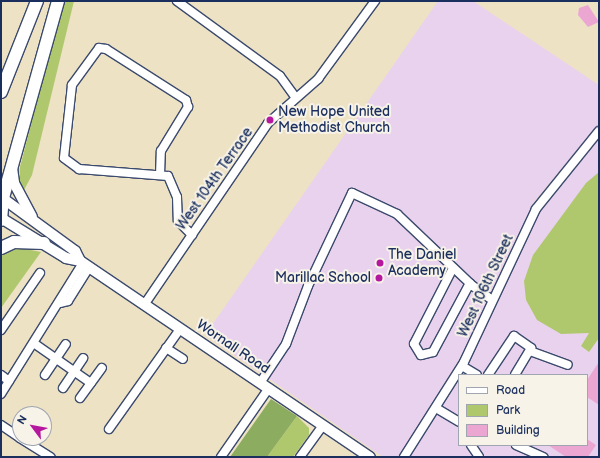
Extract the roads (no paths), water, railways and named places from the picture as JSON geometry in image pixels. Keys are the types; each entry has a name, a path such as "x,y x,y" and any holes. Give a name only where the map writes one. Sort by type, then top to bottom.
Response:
{"highway":[{"path":"1,92 37,1"},
{"path":"1,219 2,198 58,1"},
{"path":"1,248 14,242 44,243"}],"main road":[{"path":"11,166 14,183 33,219"},
{"name":"Wornall Road","path":"2,198 75,250 84,264"},
{"name":"Wornall Road","path":"1,219 44,243 66,258 84,264 370,457"}],"street":[{"path":"177,1 280,76 296,98"},
{"name":"West 104th Terrace","path":"144,305 268,123 318,79 375,1"},
{"path":"160,175 161,151 188,107 186,100 106,49 99,48 72,85 64,158 79,169 160,175 172,179 178,221 192,235"},
{"name":"West 106th Street","path":"404,457 462,366 492,299 536,209 599,131"},
{"path":"221,457 265,385 286,344 308,286 352,193 397,214 470,283 492,299"},
{"path":"1,394 35,344 60,303 68,301 84,264"},
{"path":"454,268 414,344 421,355 433,352 470,283"},
{"path":"1,330 40,273"},
{"path":"109,429 180,328"},
{"path":"489,374 514,336 528,343 530,351 516,374"},
{"path":"35,344 91,383"},
{"path":"45,375 66,344"},
{"path":"166,348 183,359"},
{"path":"530,351 568,365"},
{"path":"63,388 83,358"},
{"path":"462,366 475,374"},
{"path":"80,398 102,368"},
{"path":"1,376 9,381"},
{"path":"436,408 458,421"},
{"path":"1,425 12,433"},
{"path":"300,457 323,425"},
{"path":"33,446 50,457"},
{"path":"472,446 479,457"},
{"path":"518,446 543,457"}],"place":[{"name":"New Hope United Methodist Church","path":"270,120"},
{"name":"The Daniel Academy","path":"380,263"},
{"name":"Marillac School","path":"379,278"}]}
